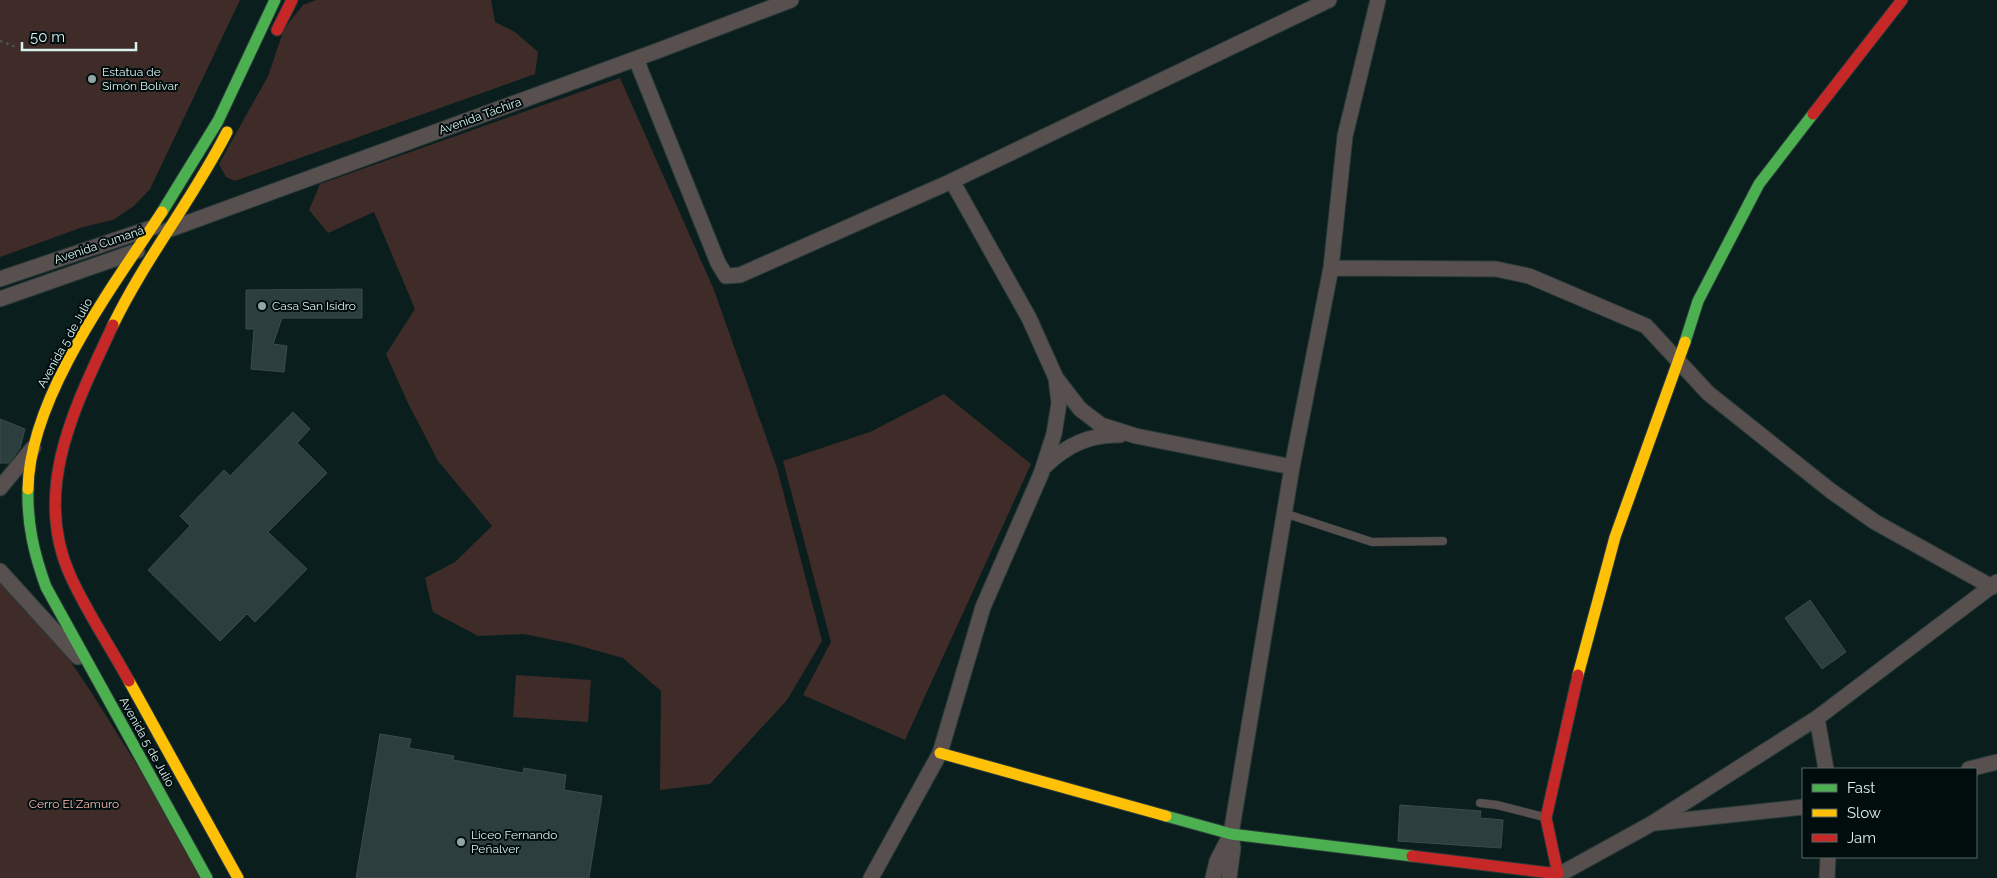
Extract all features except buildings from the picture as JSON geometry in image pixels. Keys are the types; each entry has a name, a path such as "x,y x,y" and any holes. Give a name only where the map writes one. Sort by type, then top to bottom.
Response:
{"street":[{"name":"Avenida 5 de Julio","path":"206,878 46,587 33,553 26,508 33,448 57,383 134,253 205,143 275,0"},
{"path":"271,43 292,0"},
{"name":"Avenida Táchira","path":"168,230 636,59 791,0"},
{"path":"636,59 718,263 726,276 740,275 952,182 1329,0"},
{"path":"1229,878 1233,848 1231,834 1284,513 1331,268 1345,136 1378,0"},
{"path":"1555,876 1546,818 1563,749 1573,692 1615,537 1679,361 1698,300 1759,184 1902,0"},
{"name":"Avenida 5 de Julio","path":"232,123 209,167 168,230 127,299 82,393 65,434 56,470 53,507 55,527 70,575 238,878"},
{"path":"952,182 1029,318 1056,378 1080,409 1101,425 1136,436 1292,467"},
{"name":"Avenida Cumaná","path":"0,279 151,227 168,230"},
{"name":"Avenida Cumaná","path":"0,299 134,253 168,230"},
{"path":"940,753 1231,834 1555,876 1651,824 1817,718 1994,584 1875,522 1831,491 1708,393 1646,326 1529,276 1496,269 1331,268"},
{"path":"871,878 940,753 984,607 1042,469 1054,434 1059,403 1056,378"},
{"path":"1042,469 1061,450 1077,442 1105,435 1136,436"},
{"path":"0,488 33,448"},
{"path":"0,571 94,675"},
{"path":"1817,718 1826,768"},
{"path":"1973,768 1997,762"},
{"path":"1651,824 1802,807"},
{"path":"1213,878 1217,861 1231,834"},
{"path":"1827,878 1828,858"}],"lane":[{"path":"1284,513 1372,542 1443,541"},
{"path":"1480,803 1497,805 1546,818"}],"path":[{"path":"0,42 16,47"}],"green space":[{"path":"0,0 240,0 150,189 134,206 113,220 83,227 0,257"},
{"path":"316,0 491,0 495,22 515,32 538,52 535,74 235,181 226,177 219,164 268,76 284,29 303,5"},
{"path":"620,78 714,290 777,468 822,641 787,700 710,784 660,790 661,691 623,658 573,644 524,634 478,636 433,612 425,578 455,562 492,526 438,461 407,401 386,354 415,309 374,212 328,233 309,210 320,184"},
{"path":"944,394 1031,464 905,740 803,695 831,642 783,461 870,432"},
{"name":"Cerro El Zamuro","path":"0,576 41,617 91,692 208,878 0,878"},
{"path":"516,675 591,680 588,722 513,717"}],"traffic: fast":[{"path":"162,212 218,121 275,0"},
{"path":"1685,342 1698,301 1759,184 1813,114"},
{"path":"28,489 32,539 46,587 207,878"},
{"path":"1166,816 1231,834 1412,856"}],"traffic: slow":[{"path":"113,325 140,276 214,157 227,132"},
{"path":"28,489 32,454 42,418 58,381 98,308 162,212"},
{"path":"1578,675 1615,537 1685,342"},
{"path":"129,681 238,878"},
{"path":"940,753 1166,816"}],"traffic: jam":[{"path":"277,30 292,0"},
{"path":"1813,114 1902,0"},
{"path":"113,325 73,415 63,447 57,478 55,510 59,542 70,575 129,681"},
{"path":"1412,856 1558,874 1546,818 1578,675"}],"place":[{"name":"Estatua de Simón Bolívar","path":"92,79"},
{"name":"Casa San Isidro","path":"262,306"},
{"name":"Liceo Fernando Peñalver","path":"461,842"}]}
